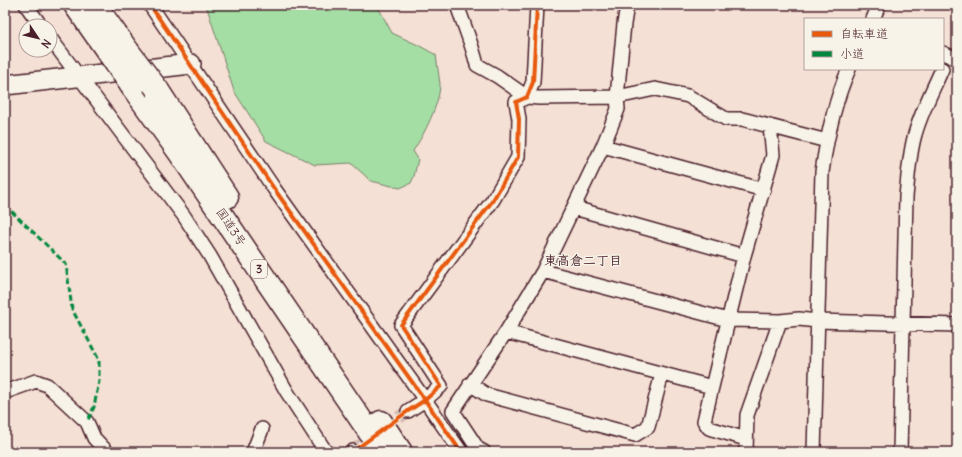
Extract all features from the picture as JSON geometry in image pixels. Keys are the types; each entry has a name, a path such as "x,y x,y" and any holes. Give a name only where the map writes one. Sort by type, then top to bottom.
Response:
{"highway":[{"name":"国道3号","path":"75,5 119,53 157,89 239,214 401,452"},
{"name":"国道3号","path":"95,5 119,53 133,88 188,165 383,452"}],"street":[{"path":"26,5 35,18"},
{"path":"150,5 275,190 461,452"},
{"path":"457,5 472,45 477,65 497,76 527,97"},
{"path":"527,97 533,82 537,5"},
{"path":"484,452 478,449 453,411 506,332 543,271 603,146 618,109 617,97 627,5"},
{"path":"873,18 879,5"},
{"path":"58,49 184,216 210,256 287,392 326,452"},
{"path":"5,85 190,64"},
{"path":"814,452 822,172 826,141 833,114 849,70"},
{"path":"900,452 908,166 914,138 923,110 942,70"},
{"path":"408,411 425,400 441,386 401,325 493,200 518,157 519,119 516,102 527,97 617,97 655,89 688,96 726,119 742,119 826,141"},
{"path":"770,126 773,155 744,256 704,421 709,428 746,446 747,414 780,321"},
{"path":"603,146 764,190"},
{"path":"574,208 744,256"},
{"path":"543,271 728,320 780,321 799,319 817,322 957,325"},
{"path":"506,332 712,387"},
{"path":"470,384 487,395 635,435 648,427 662,374"},
{"path":"5,392 36,381 47,385 87,422 94,438 107,452"},
{"path":"253,452 262,429"}],"green space":[{"path":"206,5 377,5 392,33 436,55 440,84 439,92 431,119 413,151 418,159 411,183 400,188 371,181 351,163 315,165 266,141 234,91"}],"tunnel":[{"path":"353,451 408,411"}],"marked path":[{"path":"5,205 66,264 72,309 99,360 99,381 94,407 87,422"}],"cycle path":[{"path":"150,5 275,190 461,452"},
{"path":"352,452 425,400 441,386 401,325 493,200 518,157 519,119 516,102 527,97 533,82 537,5"}],"district":[{"name":"東高倉二丁目","path":"583,260"}]}
